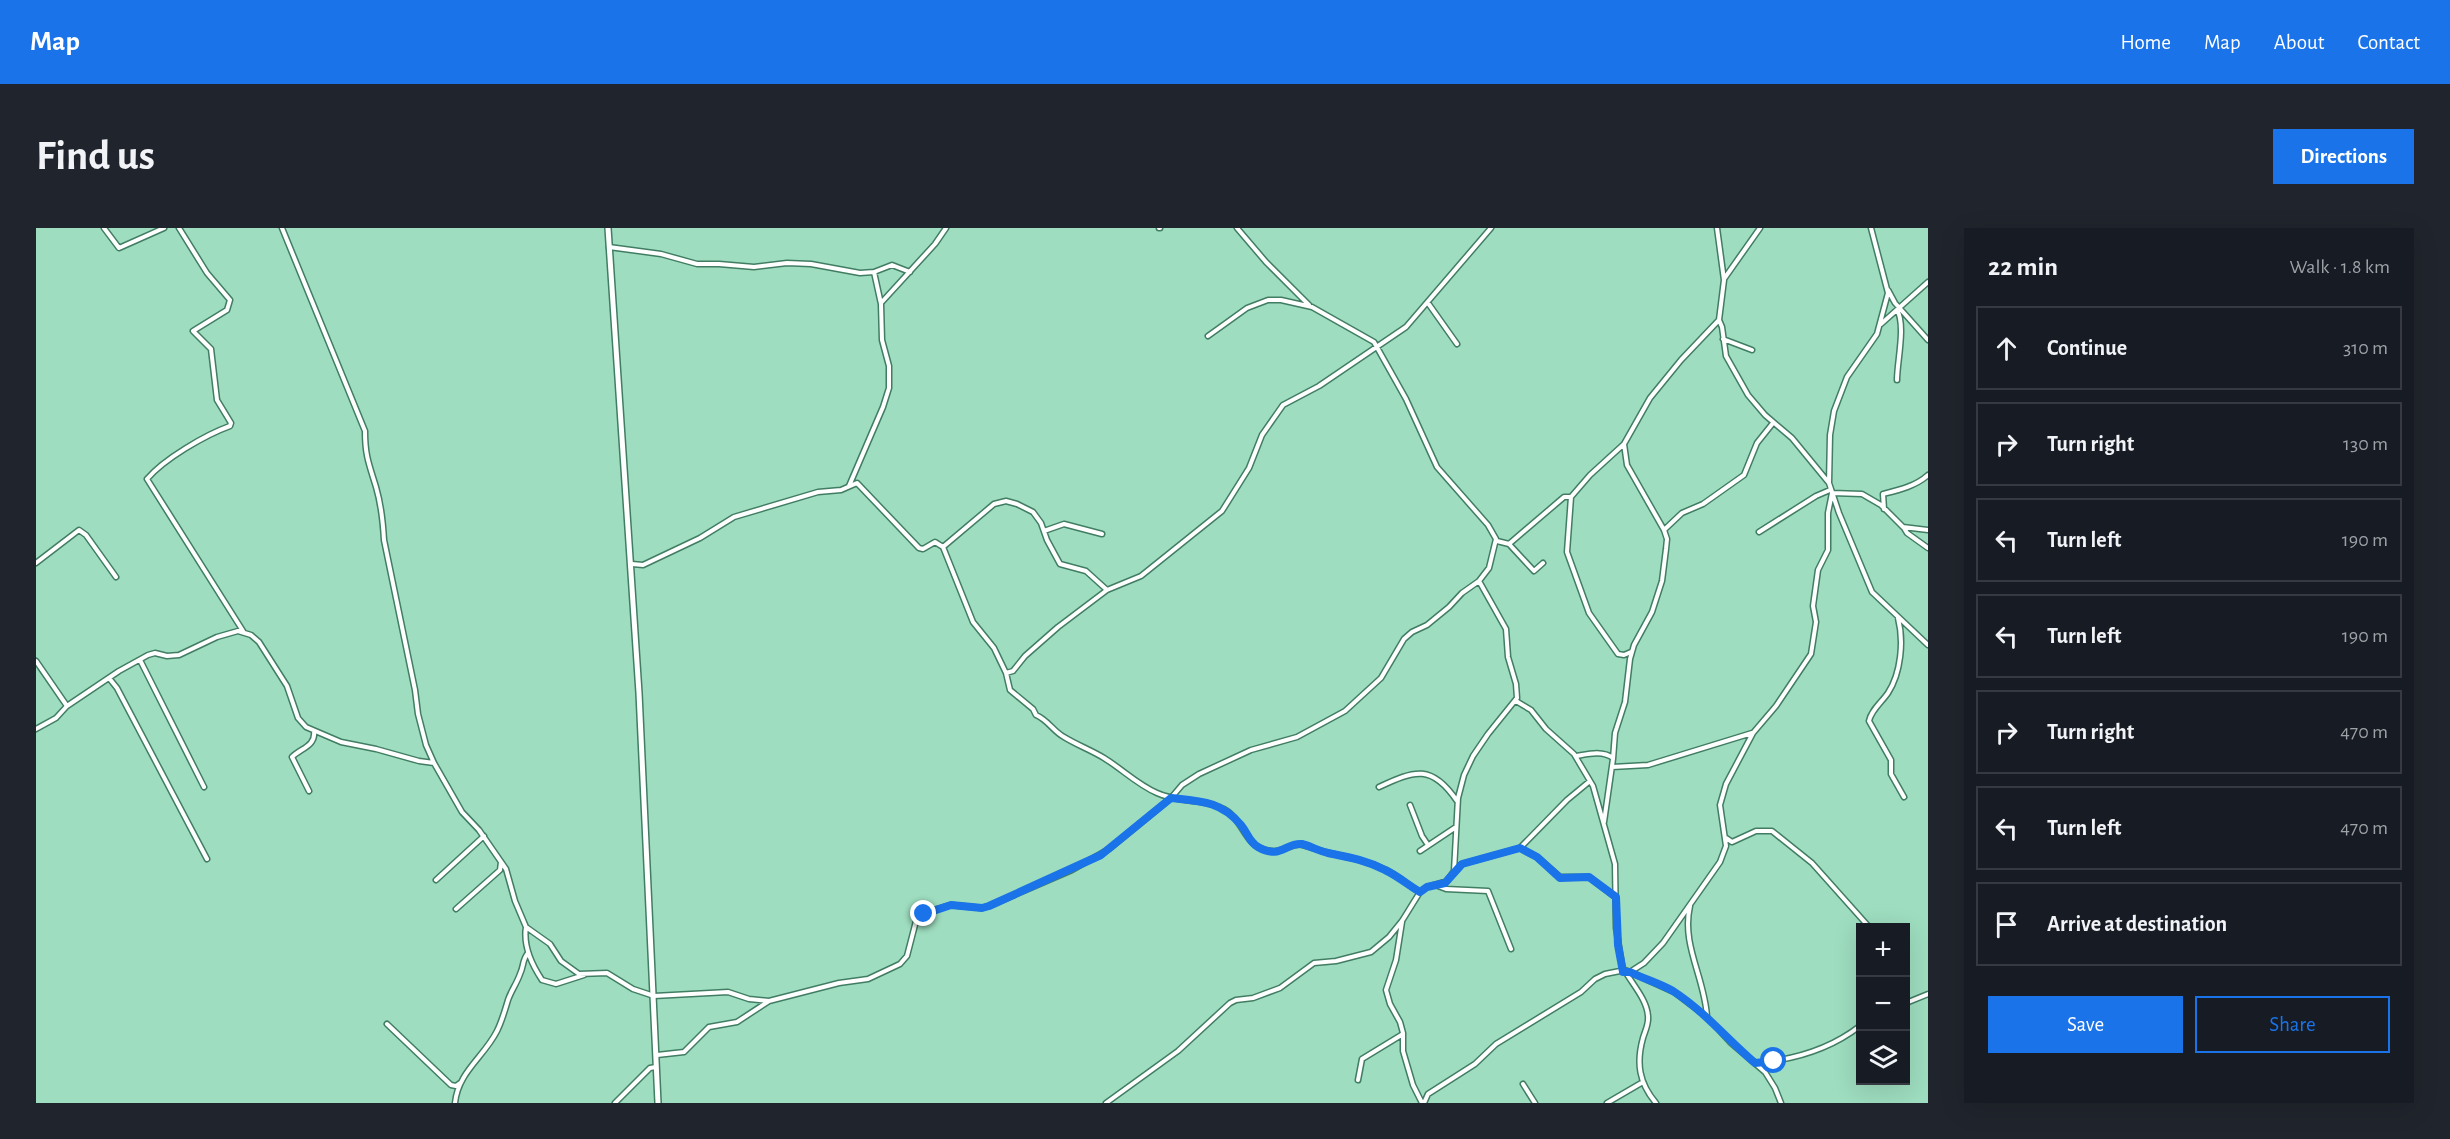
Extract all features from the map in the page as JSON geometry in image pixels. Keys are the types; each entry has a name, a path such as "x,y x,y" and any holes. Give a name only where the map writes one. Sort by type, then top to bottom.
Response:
{"street":[{"path":"104,228 119,248 164,228"},
{"path":"179,228 207,273 230,300 226,310 193,331 211,349 217,400 231,425 209,435 147,479 243,631 259,642 287,686 298,718 306,727 341,742 376,748 419,761 434,763"},
{"path":"282,228 365,430 365,455 381,508 384,540 426,745 462,812 484,836 508,873 515,901 526,927 528,953 539,975 545,983 556,984 584,975 607,973 633,989 654,996 728,992 749,999 769,1001"},
{"path":"608,228 632,564 658,1103"},
{"path":"881,304 946,228"},
{"path":"1237,228 1266,262 1319,313 1378,346 1406,399 1437,467 1488,525 1497,541 1509,544 1534,571 1544,563"},
{"path":"1006,673 1013,671 1025,656 1058,627 1107,590 1142,576 1222,511 1249,468 1262,435 1283,405 1319,386 1406,327 1491,228"},
{"path":"1717,228 1724,280 1719,320 1726,356 1748,395 1773,423 1792,438 1813,467 1829,483"},
{"path":"1724,280 1760,228"},
{"path":"1870,228 1888,291 1899,309 1928,340"},
{"path":"609,247 661,254 691,264 754,267 787,263 811,264 860,273 874,272 892,265 910,272"},
{"path":"849,486 888,395 889,366 882,340 881,304 874,272"},
{"path":"1880,325 1928,282"},
{"path":"1888,291 1880,325 1869,346 1847,377 1834,411 1830,435 1829,483 1868,584 1877,598 1928,645"},
{"path":"1208,336 1247,308 1268,300 1312,307"},
{"path":"1428,303 1456,344"},
{"path":"1897,380 1901,327 1899,309"},
{"path":"1632,651 1624,655 1618,654 1589,613 1567,555 1571,497 1590,475 1624,444 1650,398 1681,360 1719,320"},
{"path":"1723,339 1752,350"},
{"path":"1664,530 1682,513 1702,504 1744,475 1757,442 1773,423"},
{"path":"1604,822 1614,759 1615,734 1625,702 1632,651 1652,612 1662,582 1666,549 1664,530 1627,465 1624,444"},
{"path":"1884,509 1883,494 1906,488 1922,481 1928,475"},
{"path":"632,564 643,565 700,538 734,517 818,492 842,490 857,483 919,548 923,549 935,542 943,547 973,622 992,644 1006,673 1010,690 1059,734 1103,758 1155,792 1171,798 1201,801 1223,808 1239,823 1254,844 1261,848 1277,853 1302,844 1327,853 1352,857 1385,869 1420,892"},
{"path":"1423,1103 1428,1094 1475,1064 1496,1044 1588,987 1600,976 1626,971 1644,963 1663,943 1720,862 1726,846 1720,805 1721,796 1752,733 1776,706 1811,654 1815,638 1813,606 1818,570 1828,550 1828,513 1831,491"},
{"path":"1759,532 1816,496 1831,491 1862,494 1873,499 1907,533 1928,548"},
{"path":"1509,544 1564,497 1571,497"},
{"path":"943,547 994,504 1001,501 1017,504 1034,512 1062,565 1075,566 1086,571 1107,590"},
{"path":"1044,531 1064,524 1102,534"},
{"path":"1903,527 1928,530"},
{"path":"36,563 78,531 86,535 116,577"},
{"path":"657,1055 684,1052 709,1027 737,1022 769,1001 839,983 868,979 900,964 906,956 916,921 924,914 951,905 982,908 989,906 1072,870 1109,849 1171,798 1182,784 1199,774 1251,750 1302,735 1355,704 1381,678 1408,635 1427,625 1462,593 1479,581 1488,568 1497,541"},
{"path":"1454,871 1458,801 1464,775 1473,756 1516,701 1516,684 1508,657 1506,629 1479,581"},
{"path":"1898,618 1901,640 1893,685 1869,721 1891,760 1891,774 1904,797"},
{"path":"36,729 56,718 67,706 109,678 140,660 155,653 167,656 179,655 216,637 243,631"},
{"path":"140,660 204,787"},
{"path":"36,661 67,706"},
{"path":"109,678 117,688 207,859"},
{"path":"1516,701 1531,710 1546,729 1576,756 1590,781 1615,864 1618,945 1626,971 1647,1007 1648,1016 1638,1067 1643,1082 1656,1103"},
{"path":"309,791 292,757 312,743 314,731"},
{"path":"1612,767 1648,765 1752,733"},
{"path":"1576,756 1596,753 1608,755 1614,759"},
{"path":"1379,787 1411,774 1421,773 1431,775 1446,783 1458,801"},
{"path":"1106,1103 1178,1051 1236,1000 1253,998 1280,988 1314,963 1336,961 1371,952 1402,921 1420,892 1447,881 1462,864 1520,848 1567,800 1590,781"},
{"path":"1410,805 1428,845"},
{"path":"1420,851 1456,827"},
{"path":"1726,838 1732,842 1756,831 1772,831 1812,863 1866,923"},
{"path":"436,880 484,836"},
{"path":"1520,848 1537,857 1560,878 1589,877 1616,897"},
{"path":"456,909 500,870 501,861"},
{"path":"1436,885 1446,889 1488,891 1511,949"},
{"path":"1691,902 1687,918 1687,934 1704,992 1707,1017"},
{"path":"1402,921 1396,960 1386,990 1403,1033 1403,1051 1413,1085 1423,1103"},
{"path":"526,927 550,944 566,966 584,975"},
{"path":"455,1103 460,1083 498,1029 508,998 522,969 523,960 528,953"},
{"path":"1626,971 1674,992 1707,1017 1772,1082 1781,1103"},
{"path":"1910,1001 1928,994"},
{"path":"387,1024 451,1085 456,1086 460,1083"},
{"path":"1755,1063 1774,1061 1822,1049 1835,1044 1856,1029"},
{"path":"1358,1080 1362,1059 1403,1033"},
{"path":"615,1103 650,1068 656,1067"},
{"path":"1607,1103 1643,1082"},
{"path":"1523,1084 1534,1103"}],"route":[{"path":"924,914 951,905 982,908 989,906 1072,870 1101,855 1171,798 1201,801 1223,808 1246,831 1257,847 1277,853 1302,844 1327,853 1352,857 1385,869 1420,892 1427,887 1445,883 1462,864 1520,848 1537,857 1560,878 1592,878 1616,897 1616,928 1623,972 1625,970 1674,992 1715,1024 1730,1042 1755,1063 1774,1061"}]}
